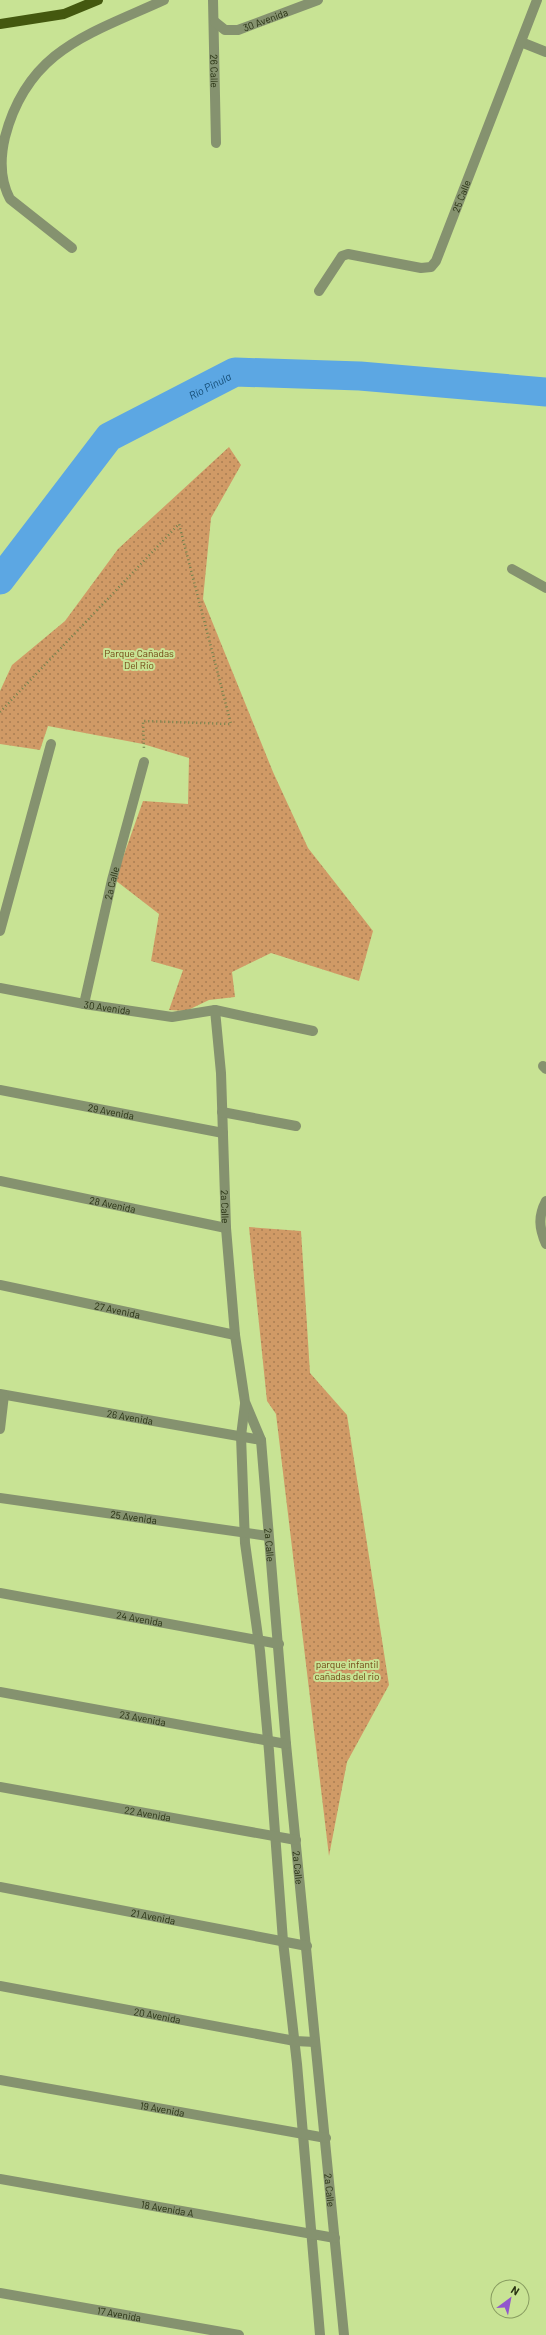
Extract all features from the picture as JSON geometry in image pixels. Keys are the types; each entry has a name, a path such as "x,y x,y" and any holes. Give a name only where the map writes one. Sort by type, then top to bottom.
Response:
{"main road":[{"path":"0,24 64,14 98,0"}],"street":[{"path":"72,248 10,199 4,190 1,179 1,150 10,115 22,91 36,72 69,45 164,0"},
{"name":"26 Calle","path":"213,0 215,22 216,143"},
{"name":"30 Avenida","path":"215,22 226,30 238,30 318,0"},
{"name":"25 Calle","path":"319,291 342,256 348,254 420,268 431,267 436,261 537,0"},
{"path":"521,42 546,52"},
{"path":"512,569 546,588"},
{"path":"0,931 51,744"},
{"name":"2a Calle","path":"84,1004 112,880 144,762"},
{"name":"30 Avenida","path":"0,988 84,1004 172,1017 215,1010"},
{"path":"215,1010 313,1031"},
{"name":"2a Calle","path":"215,1010 221,1073 226,1228 235,1334 245,1402 261,1440 268,1536 279,1644 286,1744 307,1946 315,2042 326,2138 344,2335"},
{"name":"29 Avenida","path":"0,1090 223,1133"},
{"path":"222,1112 296,1126"},
{"name":"28 Avenida","path":"0,1181 226,1228"},
{"path":"546,1201 540,1212 540,1231 546,1244"},
{"name":"27 Avenida","path":"0,1285 235,1334"},
{"path":"0,1429 2,1394"},
{"name":"26 Avenida","path":"2,1394 261,1440"},
{"name":"2a Calle","path":"245,1402 241,1436 244,1533 258,1640 268,1742 283,1942 295,2041 320,2335"},
{"name":"25 Avenida","path":"0,1498 268,1536"},
{"name":"24 Avenida","path":"0,1592 279,1644"},
{"name":"23 Avenida","path":"0,1692 268,1742 286,1744"},
{"name":"22 Avenida","path":"0,1787 296,1840"},
{"name":"21 Avenida","path":"0,1887 307,1946"},
{"name":"20 Avenida","path":"0,1986 295,2041 315,2042"},
{"name":"19 Avenida","path":"0,2080 326,2138"},
{"name":"18 Avenida A","path":"0,2179 335,2238"},
{"name":"17 Avenida","path":"0,2293 239,2335"}],"path":[{"path":"0,712 179,524 231,724 144,721 144,762"}],"green space":[{"name":"Parque Cañadas Del Rio","path":"229,447 241,465 211,518 203,599 273,772 308,848 373,931 359,981 271,953 232,972 235,997 209,1000 186,1011 169,1010 183,970 151,961 159,914 115,880 143,801 188,804 189,758 143,744 48,726 40,750 0,744 0,691 12,665 65,621 118,549"},
{"name":"parque infantil cañadas del rio","path":"249,1227 301,1231 310,1373 347,1415 389,1685 347,1762 329,1856 276,1414 267,1401"}],"waterway":[{"name":"Río Pinula","path":"0,580 109,437 235,372 360,376 546,392"}]}
